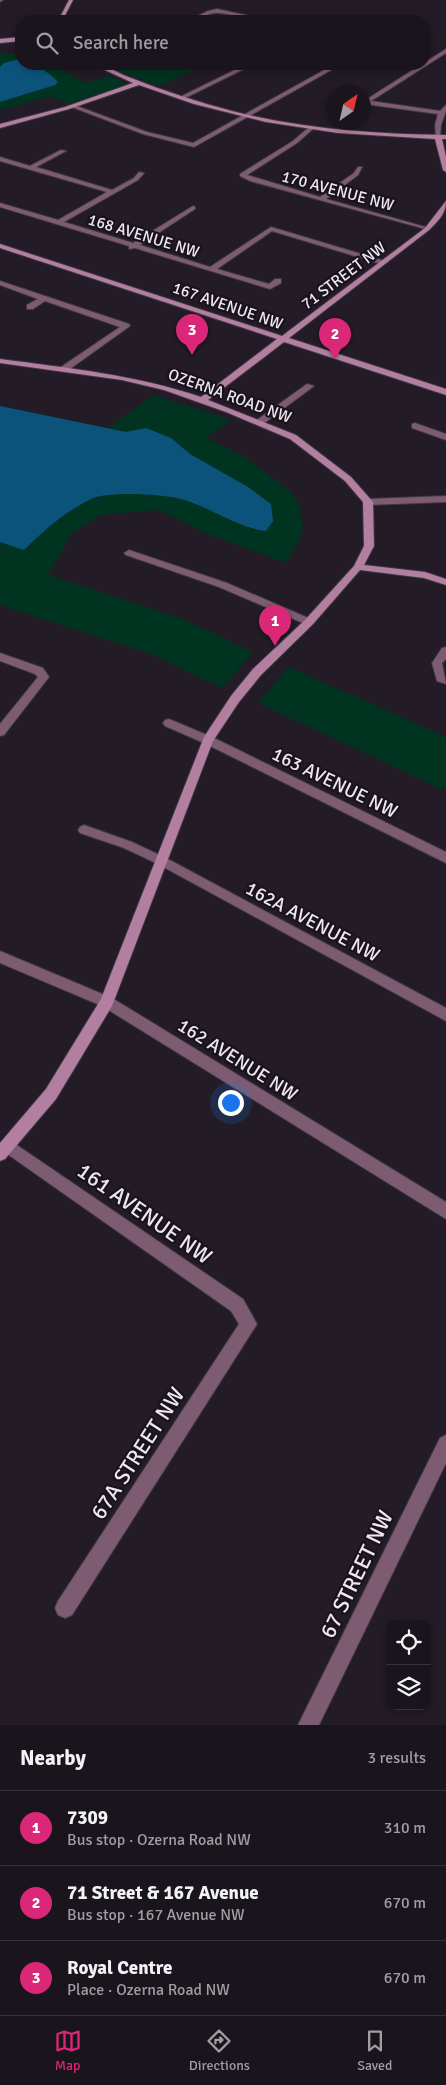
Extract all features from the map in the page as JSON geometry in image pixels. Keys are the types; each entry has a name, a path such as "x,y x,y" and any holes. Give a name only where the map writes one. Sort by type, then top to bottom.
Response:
{"street":[{"path":"63,15 71,0"},
{"path":"205,15 212,12 229,15"},
{"path":"0,41 15,40"},
{"path":"431,60 446,51"},
{"path":"109,70 181,98 246,117 310,128 446,137"},
{"path":"181,98 239,70"},
{"path":"72,106 129,127 183,144 194,145 328,70"},
{"path":"416,70 367,101 441,113"},
{"path":"0,126 72,106 139,83"},
{"path":"446,107 436,125 446,170"},
{"path":"129,127 138,124"},
{"name":"170 AVENUE NW","path":"310,128 295,142 242,175 252,180 427,228"},
{"path":"30,168 64,150"},
{"path":"0,158 113,192"},
{"path":"321,199 356,174 360,168"},
{"path":"58,223 136,179 141,173"},
{"name":"71 STREET NW","path":"203,400 427,228 440,214 446,203"},
{"name":"168 AVENUE NW","path":"0,205 270,287 278,281"},
{"path":"132,246 193,208"},
{"path":"210,270 271,229 384,262"},
{"name":"167 AVENUE NW","path":"0,246 446,392"},
{"path":"0,283 126,326 64,369"},
{"path":"30,306 43,299"},
{"name":"OZERNA ROAD NW","path":"0,361 122,378 166,388 203,400 293,437 348,479 368,502"},
{"path":"260,422 310,386"},
{"path":"415,426 446,437"},
{"path":"4,1150 51,1094 107,1002 208,740 225,712 251,679 309,622 358,567 369,546 368,502 446,499"},
{"path":"129,553 222,585 309,622"},
{"path":"358,567 425,575 446,582"},
{"path":"443,679 437,663 446,651"},
{"path":"0,657 39,671 44,676 0,732"},
{"path":"169,723 208,740"},
{"name":"163 AVENUE NW","path":"208,740 446,858"},
{"path":"84,830 128,845 162,861"},
{"name":"162A AVENUE NW","path":"162,861 446,1015"},
{"name":"162 AVENUE NW","path":"0,957 107,1002 446,1211"},
{"name":"161 AVENUE NW","path":"4,1150 237,1304 249,1324"},
{"name":"67A STREET NW","path":"64,1608 249,1324"},
{"name":"67 STREET NW","path":"308,1725 446,1444"}],"green space":[{"path":"15,53 15,70 62,70 85,83 110,76 127,84 69,104 50,96 0,110 0,54"},
{"path":"118,70 195,70 159,86"},
{"path":"154,395 232,420 205,438 240,454 290,491 299,504 303,527 299,540 286,563 208,534 157,510 100,515 72,533 48,575 180,618 253,652 222,688 151,654 0,605 0,406 108,428"},
{"path":"289,667 446,737 446,791 258,703"}],"water":[{"path":"15,60 15,70 42,70 58,82 55,85 0,102 0,67 4,63"},
{"path":"0,406 126,432 146,428 171,438 190,454 248,487 271,504 273,521 266,531 233,521 203,507 173,497 109,495 91,499 72,510 24,550 0,542"}],"place":[{"name":"Royal Centre","path":"192,355"},
{"name":"71 Street & 167 Avenue","path":"335,359"},
{"name":"7309","path":"275,646"}]}
